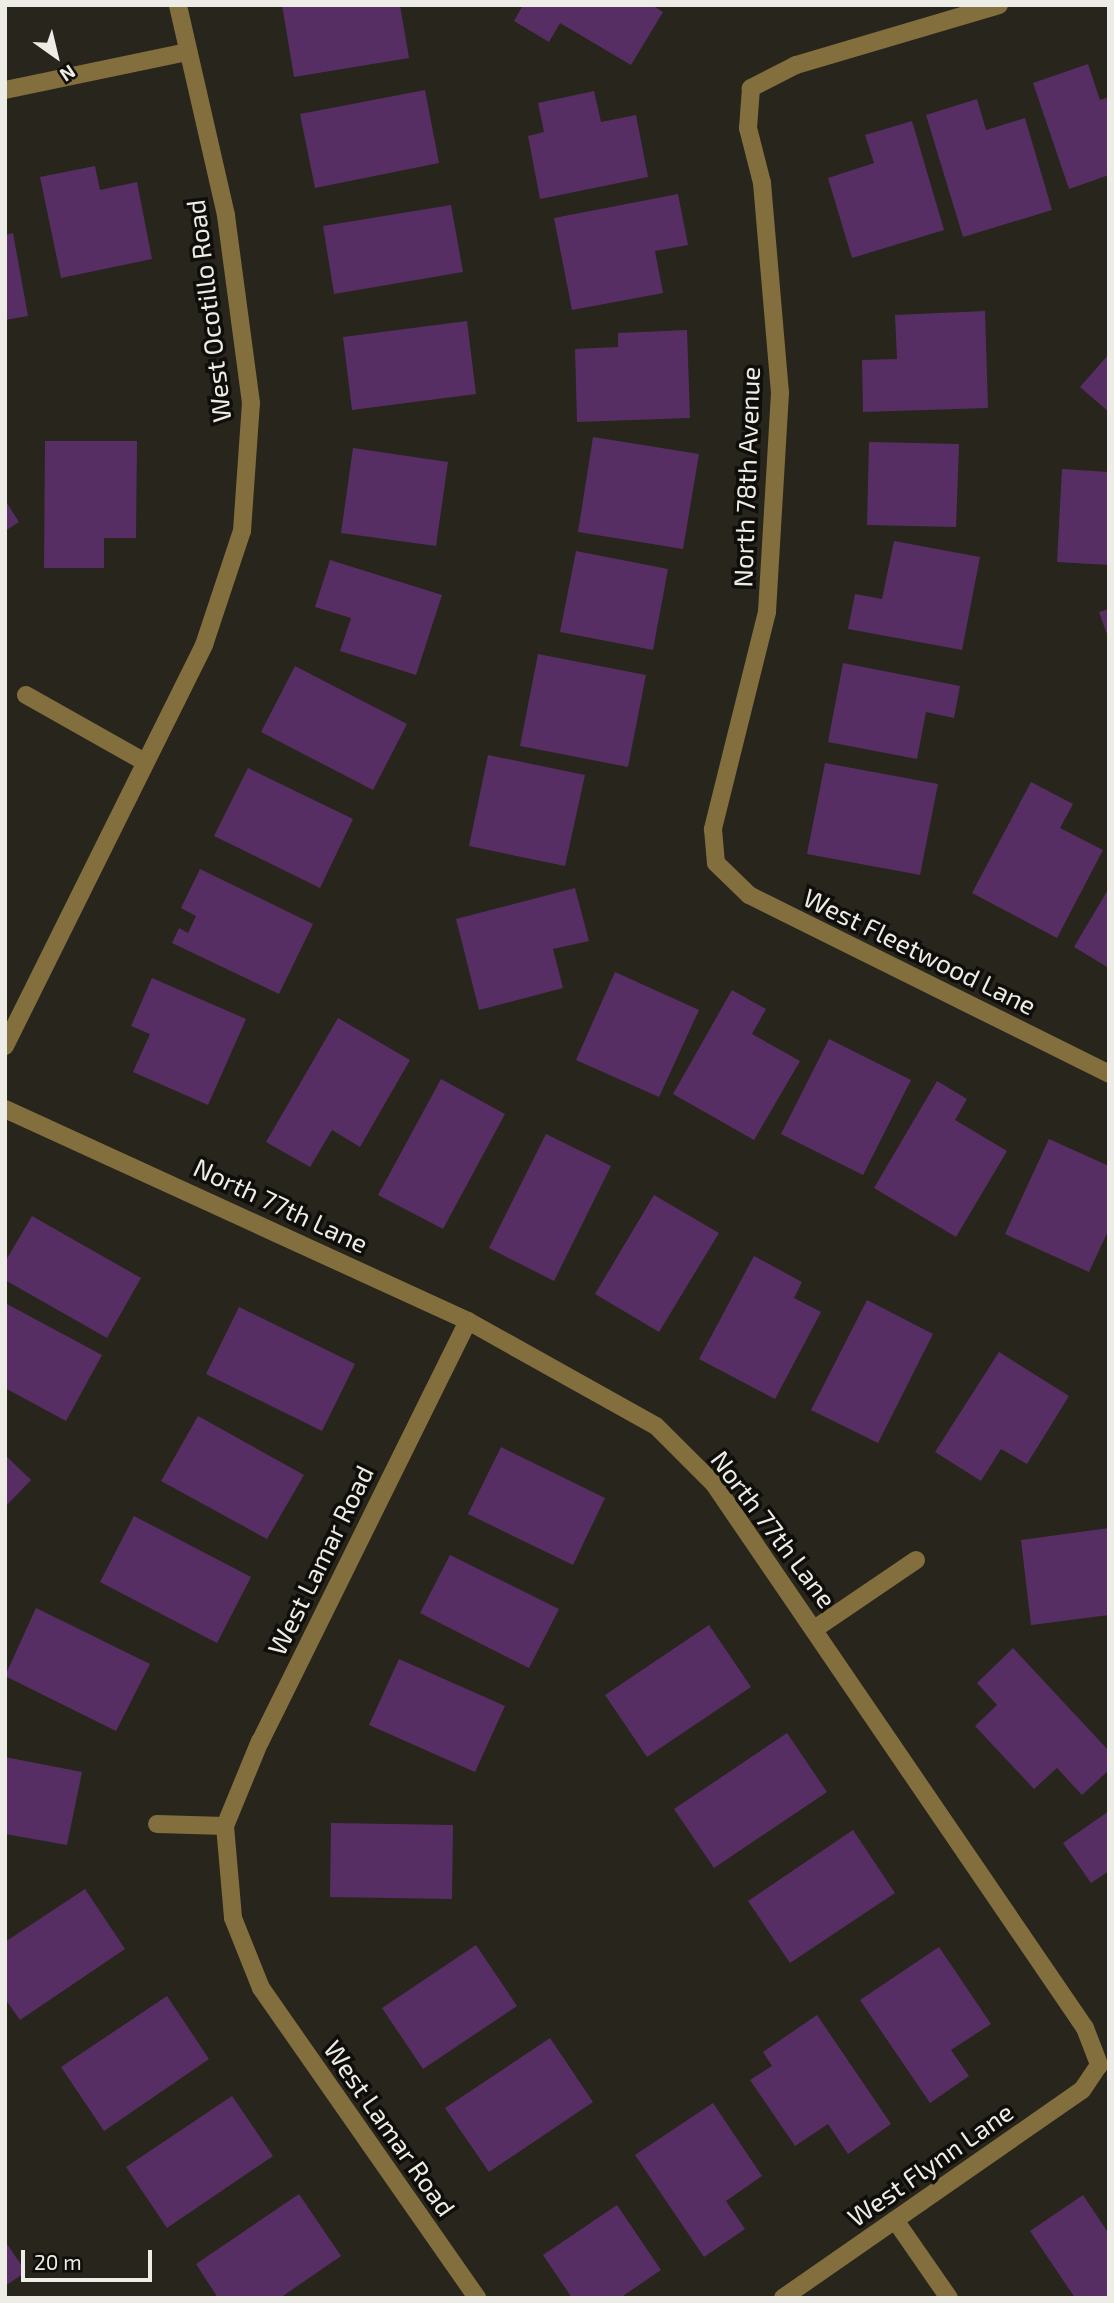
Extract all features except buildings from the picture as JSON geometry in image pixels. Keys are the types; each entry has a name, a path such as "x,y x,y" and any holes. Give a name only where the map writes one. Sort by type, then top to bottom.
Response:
{"street":[{"name":"West Ocotillo Road","path":"5,1046 143,761 204,645 243,531 251,403 226,215 178,5"},
{"name":"North 78th Avenue","path":"716,863 713,828 767,612 780,393 762,183 748,128 751,88 796,65 999,5"},
{"path":"5,90 187,52"},
{"path":"26,695 143,761"},
{"name":"West Fleetwood Lane","path":"716,863 749,895 1109,1074"},
{"name":"North 77th Lane","path":"5,1109 468,1321 656,1426 714,1484 816,1628 1085,2028 1099,2066"},
{"name":"West Lamar Road","path":"468,1321 260,1741 225,1826 233,1918 261,1988 477,2298"},
{"path":"816,1628 916,1560"},
{"path":"157,1824 225,1826"},
{"name":"West Flynn Lane","path":"783,2298 1082,2090 1099,2066"},
{"path":"895,2220 949,2298"}]}
